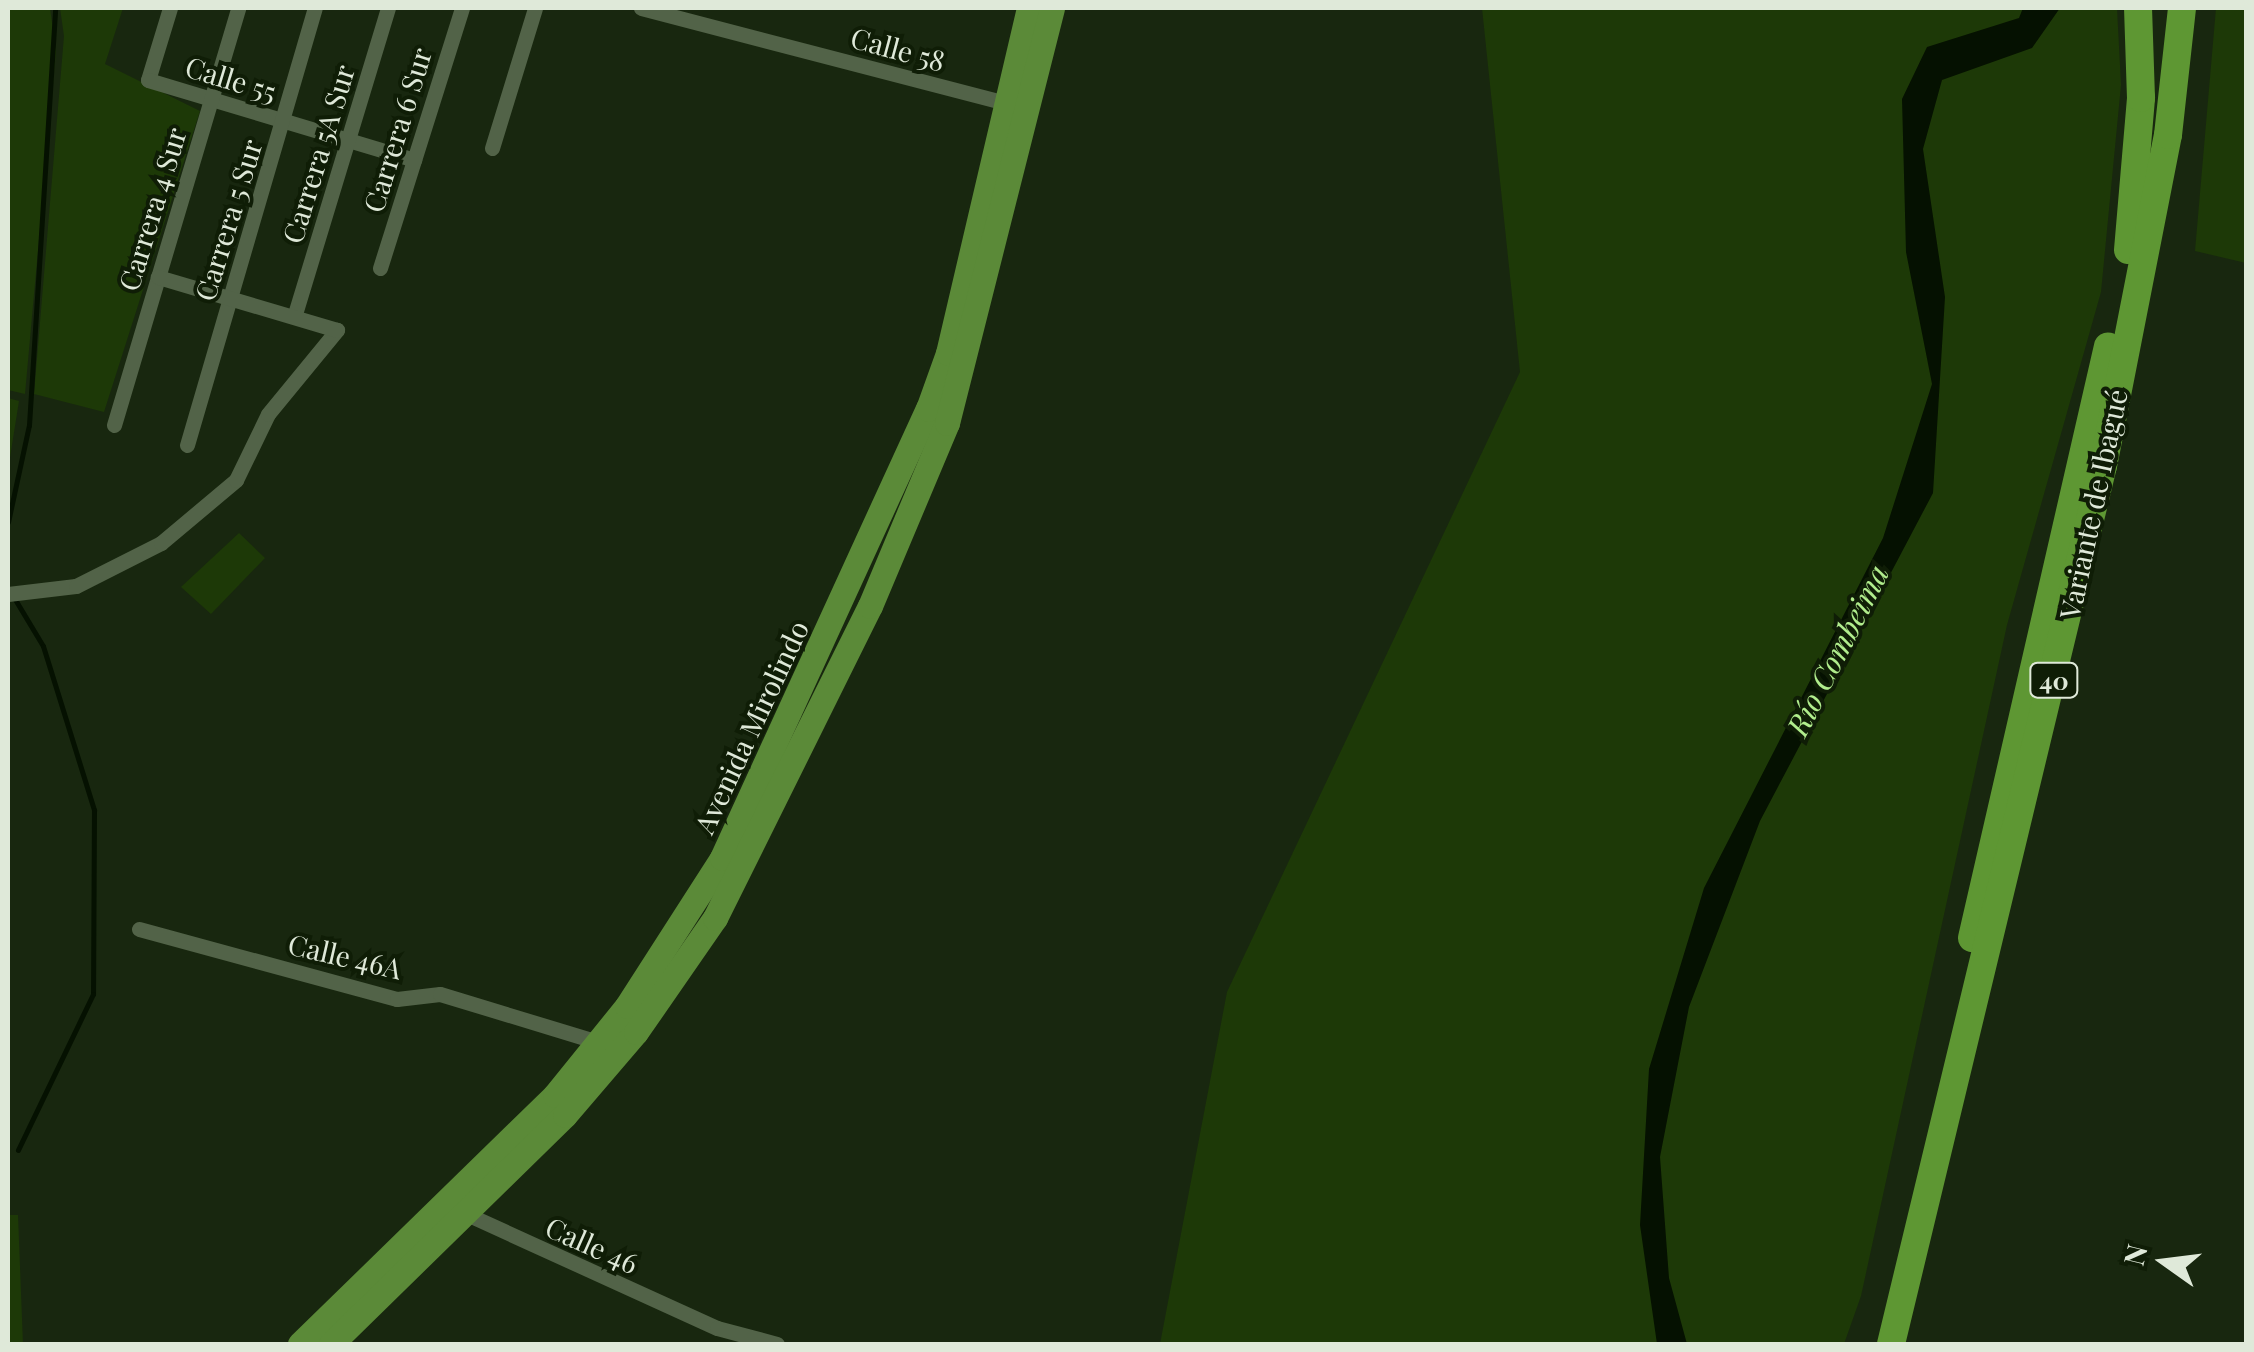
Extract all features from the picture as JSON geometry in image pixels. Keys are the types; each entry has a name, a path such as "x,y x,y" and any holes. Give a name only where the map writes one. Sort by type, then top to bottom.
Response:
{"highway":[{"name":"Variante de Ibagué","path":"1874,1344 2122,280 2141,98 2138,8"},
{"name":"Variante de Ibagué","path":"1891,1344 2103,466 2168,135 2182,8"}],"main road":[{"name":"Avenida Mirolindo","path":"300,1344 458,1209 636,1032 715,918 870,606 947,423 1016,105 1029,8"},
{"name":"Avenida Mirolindo","path":"331,1344 395,1283 598,1042 722,858 928,409 948,353 1016,105 1052,8"}],"street":[{"name":"Calle 55","path":"170,8 148,80 414,160"},
{"name":"Carrera 4 Sur","path":"114,425 238,8"},
{"name":"Carrera 5 Sur","path":"187,445 315,8"},
{"name":"Carrera 5A Sur","path":"295,314 388,8"},
{"name":"Carrera 6 Sur","path":"380,268 462,8"},
{"path":"492,148 535,8"},
{"name":"Calle 58","path":"641,8 1016,105"},
{"path":"8,594 76,586 160,544 236,480 268,414 337,330 295,314 158,277"},
{"name":"Calle 46A","path":"139,929 397,999 440,994 598,1042"},
{"name":"Calle 46","path":"458,1209 717,1328 778,1344"},
{"path":"710,1344 717,1328"}],"green space":[{"path":"8,8 50,8 56,51 25,394 8,390"},
{"path":"60,8 123,8 105,64 200,111 104,412 34,394 64,36"},
{"path":"1482,8 2117,8 2121,85 2101,292 2007,625 1861,1296 1844,1344 1160,1344 1227,992 1520,372"},
{"path":"2216,8 2246,8 2246,263 2195,251"},
{"path":"8,398 19,401 8,470"},
{"path":"239,533 265,558 211,614 181,587"},
{"path":"8,1215 18,1215 23,1344 8,1344"}],"water":[{"name":"Río Combeima","path":"2023,8 2060,8 2032,48 1942,80 1923,149 1945,297 1933,493 1760,821 1689,1007 1660,1157 1669,1278 1687,1344 1657,1344 1640,1225 1649,1069 1704,888 1883,538 1932,384 1906,252 1902,99 1927,47 2019,18"}],"waterway":[{"path":"8,522 29,425 55,8"},
{"path":"13,596 43,646 94,810 93,994 18,1150"}]}
